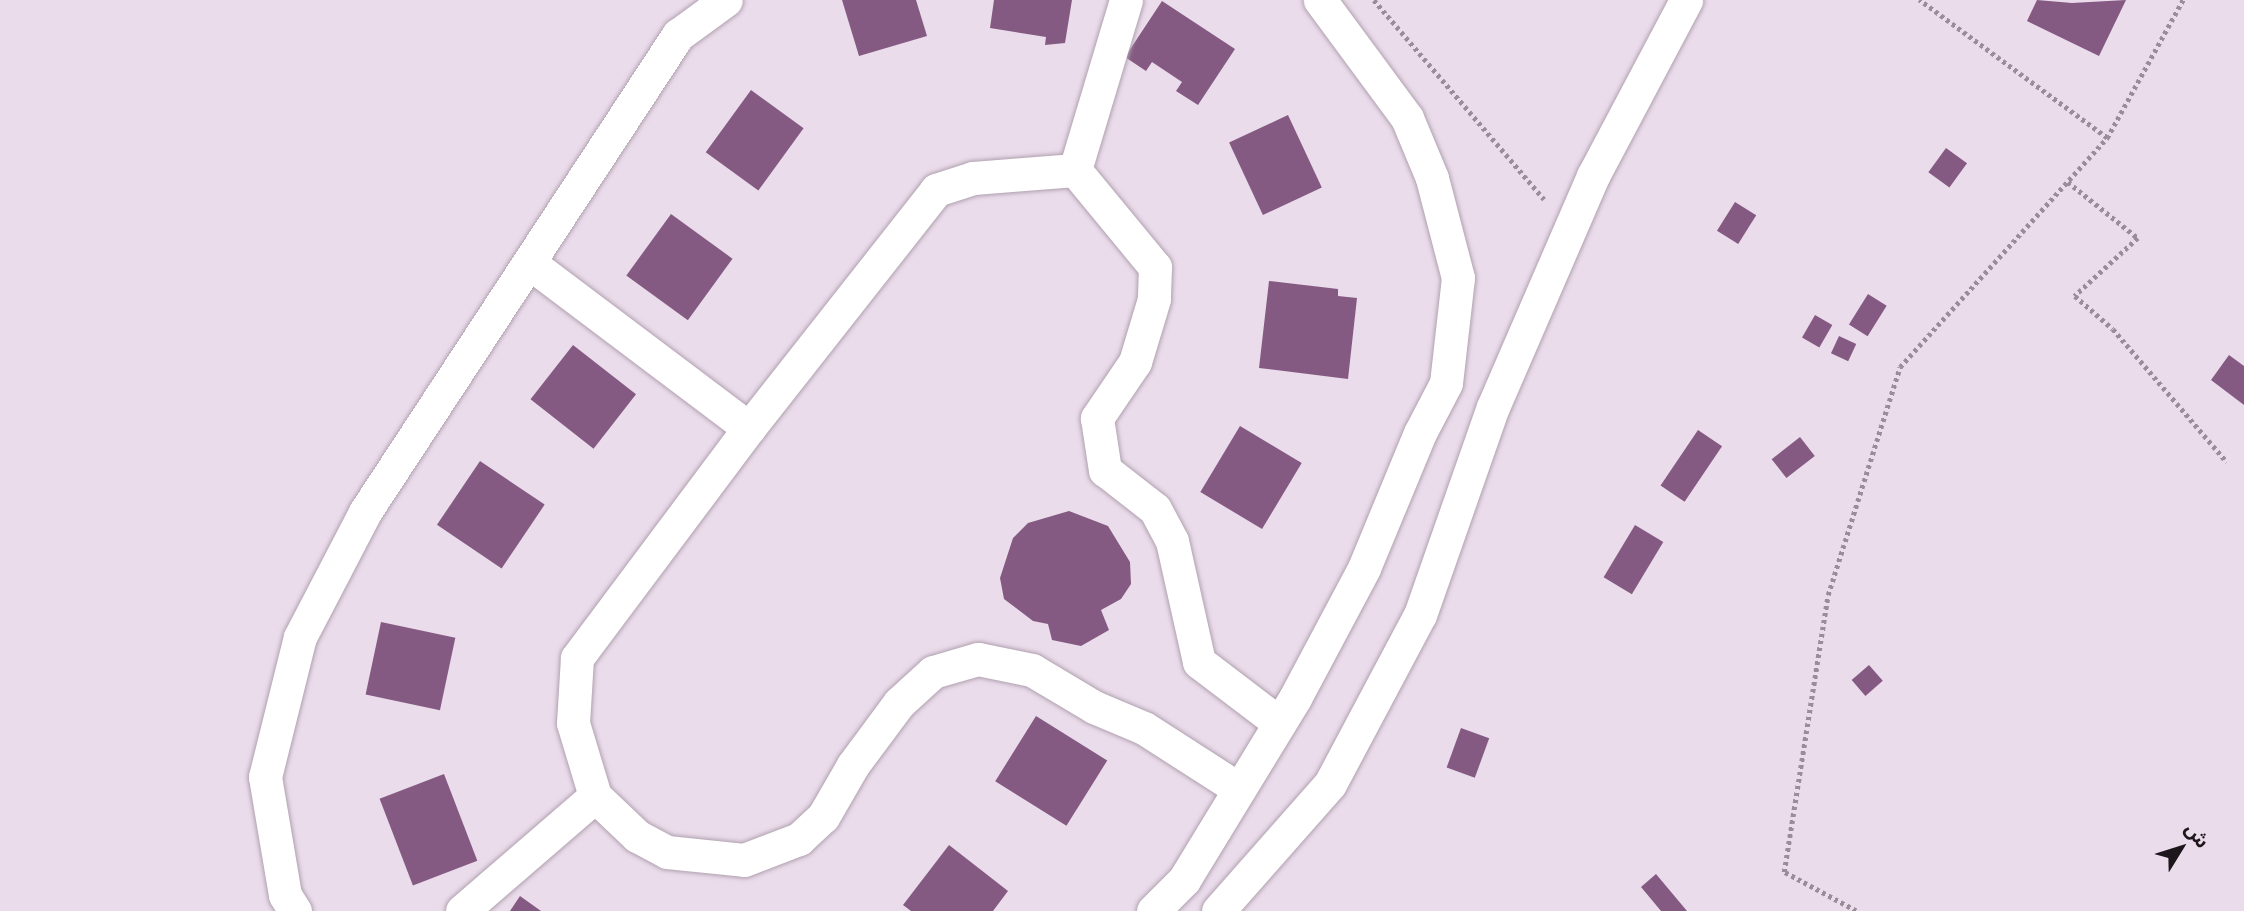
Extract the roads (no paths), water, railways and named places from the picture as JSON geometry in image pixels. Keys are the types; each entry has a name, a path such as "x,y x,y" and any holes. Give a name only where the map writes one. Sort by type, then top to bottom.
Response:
{"street":[{"path":"295,911 285,895 265,777 300,637 365,512 531,264 678,35 726,0"},
{"path":"1075,170 1126,0"},
{"path":"1153,911 1184,880 1279,723 1364,568 1420,433 1447,383 1458,278 1432,178 1407,118 1320,0"},
{"path":"1218,911 1330,784 1420,615 1493,407 1594,176 1686,0"},
{"path":"1075,170 973,178 936,190 749,428 577,658 573,723 595,796 637,836 667,852 744,860 799,839 823,817 853,765 900,703 933,672 978,659 1032,670 1094,707 1144,728 1239,789"},
{"path":"1075,170 1155,267 1154,299 1135,362 1097,418 1105,470 1155,509 1171,541 1199,662 1279,723"},
{"path":"531,264 749,428"},
{"path":"462,911 595,796"}]}
